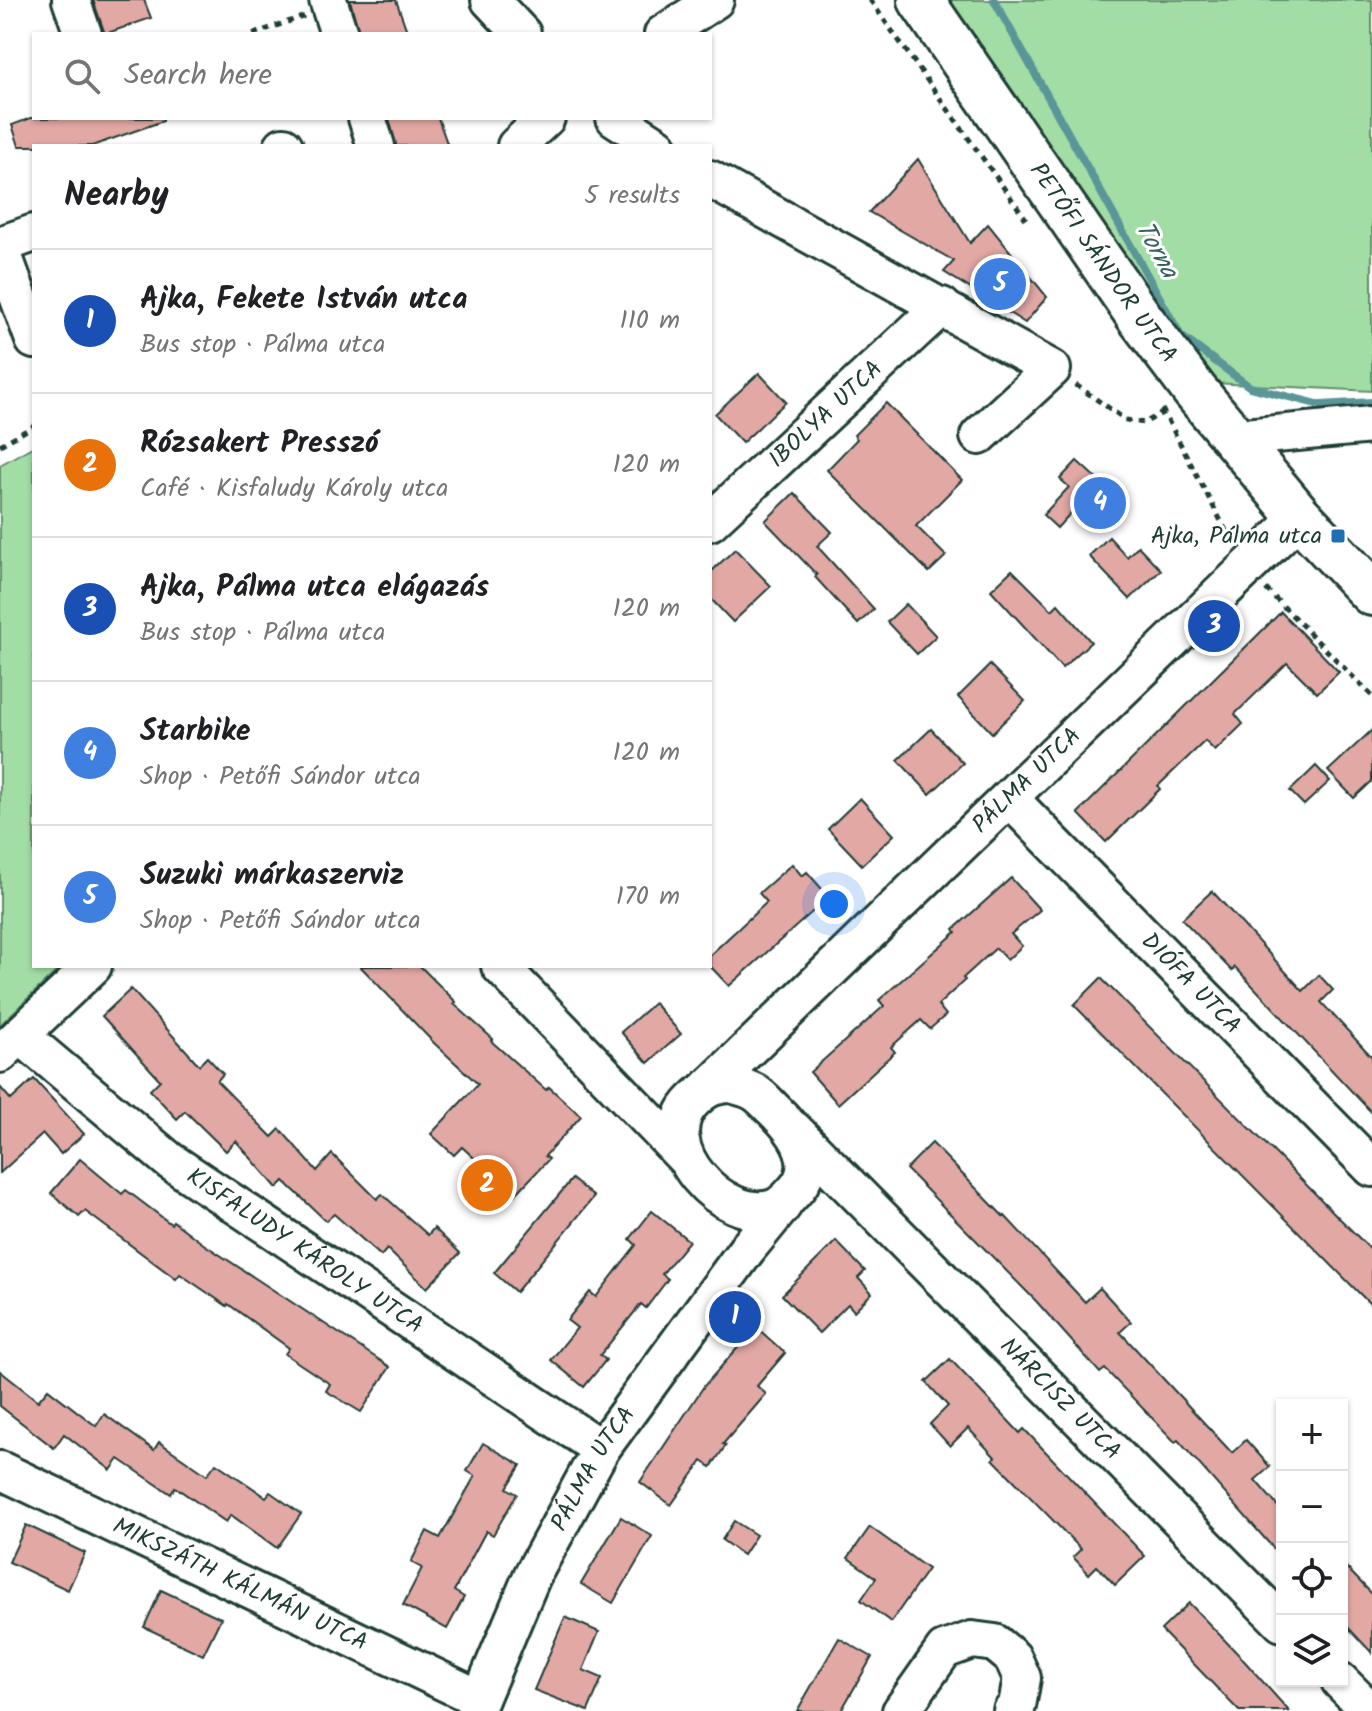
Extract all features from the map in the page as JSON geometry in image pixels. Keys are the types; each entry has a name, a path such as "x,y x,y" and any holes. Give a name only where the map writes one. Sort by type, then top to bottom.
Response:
{"main road":[{"name":"PETŐFI SÁNDOR UTCA","path":"921,0 1140,318 1171,401 1233,438 1300,517 1372,593"}],"street":[{"path":"71,0 82,32"},
{"path":"490,0 520,32"},
{"path":"666,32 715,0"},
{"path":"368,120 375,144"},
{"path":"518,144 544,120"},
{"path":"618,120 655,144"},
{"path":"712,180 1052,369 979,436"},
{"path":"32,234 0,245 32,333"},
{"name":"IBOLYA UTCA","path":"712,520 942,306"},
{"path":"1233,438 1372,425"},
{"name":"PÁLMA UTCA","path":"681,1117 690,1103 1300,517"},
{"name":"DIÓFA UTCA","path":"1009,798 1372,1168"},
{"name":"KISFALUDY KÁROLY UTCA","path":"91,968 10,1045 170,1161 601,1449"},
{"path":"502,968 714,1192 730,1204 748,1211 764,1211 783,1205"},
{"path":"710,1086 731,1084 756,1093 755,1043"},
{"name":"NÁRCISZ UTCA","path":"756,1093 793,1129 821,1172 1276,1617"},
{"path":"632,1103 681,1117 679,1134 686,1159"},
{"name":"PÁLMA UTCA","path":"478,1705 532,1576 601,1449 747,1249 801,1184 821,1172"},
{"path":"747,1249 748,1211"},
{"name":"MIKSZÁTH KÁLMÁN UTCA","path":"0,1470 478,1705"},
{"path":"901,1711 944,1650 972,1640 995,1643 1013,1658 1022,1678 1017,1706 1012,1711"},
{"path":"1346,1687 1370,1711"}],"path":[{"path":"870,0 1036,232"},
{"path":"261,32 332,14"},
{"path":"1052,369 1126,420 1144,423 1171,401 1246,569 1372,696"},
{"path":"0,445 32,427"}],"green space":[{"path":"927,0 1372,0 1372,391 1191,382"},
{"path":"32,447 32,968 60,968 0,1025 0,465"}],"building":[{"path":"93,0 144,0 151,18 104,32"},
{"path":"350,0 396,0 407,32 358,32"},
{"path":"31,118 163,120 98,144 19,146 12,125"},
{"path":"390,120 439,120 447,144 396,144"},
{"path":"918,159 970,243 988,224 1047,297 1025,323 944,272 954,261 869,212"},
{"path":"759,373 786,402 742,443 715,414"},
{"path":"886,403 962,480 916,526 946,556 929,572 827,470 857,439 854,435"},
{"path":"1077,461 1118,498 1096,522 1078,505 1057,528 1043,515 1069,487 1060,479"},
{"path":"794,493 832,532 817,546 874,609 858,624 815,577 817,575 765,521"},
{"path":"1109,537 1127,557 1138,546 1161,570 1130,599 1089,556"},
{"path":"735,549 771,586 733,622 712,600 712,571"},
{"path":"1012,570 1052,610 1058,604 1091,642 1062,668 991,590"},
{"path":"906,604 936,636 917,654 887,622"},
{"path":"1281,612 1339,672 1317,693 1287,663 1235,714 1243,724 1215,751 1205,741 1106,842 1078,813"},
{"path":"990,665 1025,701 992,733 958,697"},
{"path":"931,729 963,763 930,794 898,760"},
{"path":"1372,730 1372,781 1354,798 1328,771"},
{"path":"1316,766 1330,781 1304,805 1290,791"},
{"path":"860,798 894,835 862,865 828,829"},
{"path":"792,864 802,876 807,872 829,897 729,986 712,968 712,953 767,902 759,893"},
{"path":"1011,878 1040,910 1011,934 1022,946 1007,960 996,948 938,1005 946,1015 930,1029 921,1020 891,1047 895,1052 838,1104 810,1072 884,1006 879,1000"},
{"path":"1212,891 1303,991 1319,975 1333,990 1321,1002 1372,1057 1372,1113 1235,967 1232,971 1182,919"},
{"path":"362,968 422,968 456,1002 454,1004 493,1039 491,1041 546,1090 549,1087 581,1116 545,1156 549,1159 515,1195 462,1147 454,1155 431,1134 478,1084"},
{"path":"1101,978 1372,1251 1372,1306 1074,1005"},
{"path":"131,989 199,1065 207,1057 223,1074 217,1081 272,1137 280,1129 317,1171 332,1154 377,1199 382,1194 428,1235 434,1228 460,1253 427,1288 387,1249 381,1256 334,1214 326,1221 284,1181 277,1188 236,1141 226,1151 185,1111 177,1119 150,1090 160,1080 102,1016"},
{"path":"654,1003 681,1034 648,1063 621,1032"},
{"path":"34,1079 84,1134 61,1154 43,1134 0,1173 0,1087 11,1100"},
{"path":"932,1143 1085,1302 1100,1288 1131,1322 1120,1332 1232,1453 1246,1440 1270,1467 1255,1480 1276,1504 1276,1551 1178,1440 1175,1442 1105,1369 1100,1373 1036,1301 906,1169"},
{"path":"80,1159 122,1194 126,1190 171,1224 173,1221 390,1367 361,1412 326,1391 330,1384 285,1354 289,1348 228,1304 180,1274 176,1279 85,1211 79,1217 51,1193"},
{"path":"572,1179 594,1197 516,1292 494,1273"},
{"path":"652,1211 689,1241 662,1274 668,1279 646,1308 641,1304 600,1355 606,1360 584,1387 551,1360 577,1328 567,1320 590,1292 596,1297 636,1245 630,1239"},
{"path":"836,1241 865,1271 858,1278 872,1293 854,1311 848,1304 819,1333 782,1295"},
{"path":"756,1327 785,1353 757,1386 766,1394 723,1444 726,1445 711,1467 702,1461 671,1505 640,1482 704,1386"},
{"path":"950,1359 1020,1433 1024,1429 1145,1556 1115,1585 1097,1566 1089,1574 1073,1557 1081,1549 993,1459 995,1457 968,1428 950,1446 930,1424 948,1406 926,1382"},
{"path":"0,1371 38,1401 48,1389 96,1426 104,1414 154,1450 159,1442 207,1475 216,1463 266,1497 270,1492 301,1514 277,1548 231,1515 226,1522 175,1487 171,1494 119,1459 111,1470 64,1434 54,1448 0,1406"},
{"path":"483,1443 521,1465 507,1488 517,1494 493,1535 486,1531 454,1591 464,1597 447,1629 403,1605 422,1568 411,1562 427,1531 440,1538 475,1476 467,1471"},
{"path":"621,1517 652,1536 613,1603 581,1584"},
{"path":"734,1521 756,1535 743,1555 722,1540"},
{"path":"26,1525 85,1553 68,1590 9,1562"},
{"path":"870,1527 928,1569 891,1622 861,1600 876,1578 848,1558"},
{"path":"1348,1569 1372,1594 1372,1653 1348,1627"},
{"path":"161,1590 221,1618 203,1655 144,1627"},
{"path":"1189,1603 1289,1711 1239,1711 1161,1630"},
{"path":"565,1617 599,1632 583,1670 602,1678 588,1711 534,1690"},
{"path":"839,1638 872,1657 841,1711 797,1711"}],"waterway":[{"name":"Torna","path":"994,0 1181,336 1250,387 1321,405 1372,402"}],"place":[{"name":"Suzuki márkaszerviz","path":"1000,284"},
{"name":"Starbike","path":"1100,503"},
{"name":"Ajka, Pálma utca","path":"1338,536"},
{"name":"Ajka, Pálma utca elágazás","path":"1214,626"},
{"name":"Rózsakert Presszó","path":"487,1185"},
{"name":"Ajka, Fekete István utca","path":"735,1317"}]}
